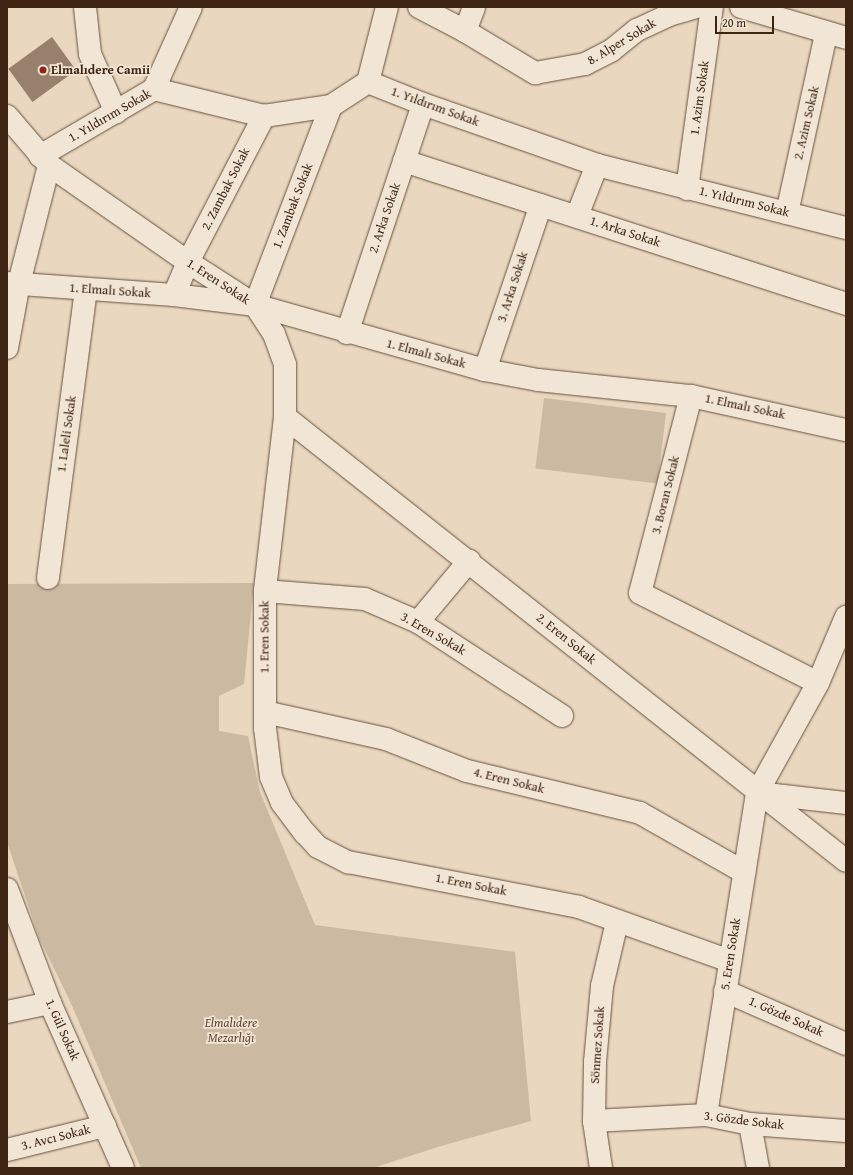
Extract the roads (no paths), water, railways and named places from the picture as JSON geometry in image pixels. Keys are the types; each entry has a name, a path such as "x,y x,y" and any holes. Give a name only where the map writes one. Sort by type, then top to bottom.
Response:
{"street":[{"path":"85,7 90,54 116,112"},
{"path":"154,89 191,7"},
{"path":"368,82 387,7"},
{"name":"8. Alper Sokak","path":"419,7 465,31 535,73 585,64 612,50 637,30 669,15 697,7"},
{"path":"465,31 474,7"},
{"name":"1. Azim Sokak","path":"688,189 712,7"},
{"path":"741,7 836,36"},
{"name":"2. Azim Sokak","path":"787,213 836,36"},
{"name":"1. Yıldırım Sokak","path":"44,160 116,112 154,89 264,116 331,106 368,82 423,104 597,165 846,228"},
{"name":"2. Arka Sokak","path":"347,333 423,104"},
{"name":"1. Zambak Sokak","path":"255,305 331,106"},
{"name":"1. Eren Sokak","path":"7,116 44,160 188,262 255,305 274,334 285,366 285,417 265,591 265,712 272,777 282,803 318,847 348,862 579,907 617,922 730,961"},
{"name":"2. Zambak Sokak","path":"174,295 188,262 264,116"},
{"path":"7,348 13,283 44,160"},
{"name":"1. Arka Sokak","path":"404,161 541,204 846,304"},
{"path":"577,216 597,165"},
{"name":"3. Arka Sokak","path":"485,370 541,204"},
{"name":"1. Elmalı Sokak","path":"13,283 174,295 255,305 347,333 485,370 538,380 691,396 845,425"},
{"name":"1. Laleli Sokak","path":"48,578 86,289"},
{"name":"3. Boran Sokak","path":"691,396 640,594 818,683"},
{"name":"2. Eren Sokak","path":"285,417 469,561 757,793 846,861"},
{"path":"418,622 469,561"},
{"name":"3. Eren Sokak","path":"265,591 365,598 418,622 562,716"},
{"name":"5. Eren Sokak","path":"706,1115 757,793 818,683 846,617"},
{"name":"4. Eren Sokak","path":"265,712 386,739 467,770 640,813 744,872"},
{"path":"757,793 846,803"},
{"name":"1. Gül Sokak","path":"9,900 50,1003 123,1168"},
{"name":"Sönmez Sokak","path":"601,1168 594,1121 595,1062 602,986 617,922"},
{"name":"1. Gözde Sokak","path":"725,991 846,1044"},
{"path":"7,1012 50,1003"},
{"name":"3. Gözde Sokak","path":"594,1121 706,1115 750,1124 846,1131"},
{"path":"750,1124 758,1168"},
{"name":"3. Avcı Sokak","path":"7,1150 105,1126"}],"place":[{"name":"Elmalıdere Camii","path":"43,70"}],"park label":[{"name":"Elmalıdere Mezarlığı","path":"231,1032"}]}
